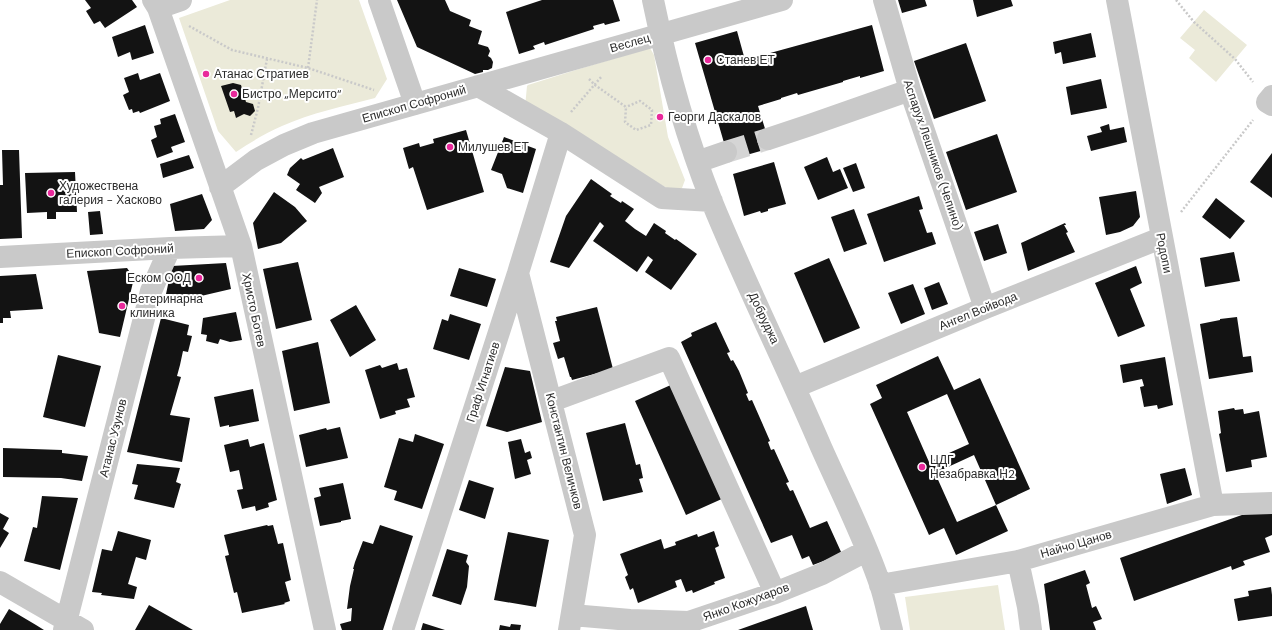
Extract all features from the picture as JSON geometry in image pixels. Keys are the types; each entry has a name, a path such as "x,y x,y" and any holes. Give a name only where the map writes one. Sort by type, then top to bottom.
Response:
{"street":[{"path":"155,4 180,0"},
{"path":"379,0 415,104"},
{"name":"Добруджа","path":"653,0 660,34 697,162 733,250 795,387 866,551 880,585 892,630"},
{"name":"Веслец","path":"478,86 782,0"},
{"name":"Аспарух Лешников (Чепино)","path":"884,0 910,90 985,308"},
{"name":"Родопи","path":"1117,0 1161,238 1213,505"},
{"name":"Христо Ботев","path":"155,4 241,246 325,630"},
{"name":"Епископ Софроний","path":"220,187 256,160 284,145 313,133 478,86 561,133 662,198 712,201"},
{"path":"768,138 910,90"},
{"name":"Граф Игнатиев","path":"404,630 561,133"},
{"path":"697,162 726,152"},
{"name":"Ангел Войвода","path":"795,387 985,308 1161,238"},
{"name":"Епископ Софроний","path":"0,257 170,248 241,246"},
{"name":"Атанас Узунов","path":"71,627 151,291 170,248"},
{"name":"Константин Величков","path":"518,273 552,401 585,535 570,622"},
{"path":"552,401 669,358 775,593"},
{"name":"Найчо Цанов","path":"880,585 1018,561 1213,505 1272,503"},
{"name":"Янко Кожухаров","path":"570,622 630,620 689,622 775,593 822,574 866,551"},
{"path":"1018,561 1028,606 1031,630"},
{"path":"0,582 71,627"}],"path":[{"path":"308,68 317,0"},
{"path":"1161,238 1270,101 1235,59 1194,22 1176,0"},
{"path":"155,4 232,50 308,68 380,92"},
{"path":"256,160 249,144 258,108 267,59"},
{"path":"574,59 579,69 595,85 626,107"},
{"path":"561,133 560,124 604,74"},
{"path":"640,101 652,110 650,125 636,130 630,126 625,122 626,107 640,101"}],"green space":[{"path":"230,0 359,0 387,79 375,98 293,121 264,135 236,152 218,131 179,18"},
{"path":"1204,10 1247,45 1216,82 1189,58 1195,50 1180,38"},
{"path":"650,48 654,55 668,137 685,180 682,188 672,191 525,107 528,85"},
{"path":"998,585 1005,630 910,630 905,597"}],"building":[{"path":"85,0 132,0 137,7 105,28 100,21 94,24 86,11 91,8"},
{"path":"397,0 445,0 450,11 471,20 469,26 482,31 478,44 488,47 490,51 488,56 493,62 492,68 475,74 417,47"},
{"path":"542,0 613,0 620,21 605,25 604,23 593,26 594,29 545,45 544,42 533,46 535,49 519,54 506,12"},
{"path":"898,0 925,0 927,6 902,13"},
{"path":"973,0 1011,0 1013,6 977,17"},
{"path":"145,25 154,53 132,60 130,52 118,57 112,37"},
{"path":"872,25 884,71 860,78 860,76 798,95 797,93 758,106 771,148 729,160 695,43 737,31 745,60"},
{"path":"1091,33 1096,57 1063,64 1061,52 1055,54 1053,42"},
{"path":"966,43 986,101 934,119 914,61"},
{"path":"138,73 140,80 160,73 170,101 140,113 139,111 133,113 132,109 129,110 123,95 129,92 124,78"},
{"path":"1101,79 1107,108 1071,115 1066,87"},
{"name":"Бистро „Мерсито“","path":"233,83 241,85 246,102 253,104 255,111 250,116 244,114 236,118 234,111 230,112 221,86"},
{"path":"175,114 185,142 171,147 173,152 157,158 151,140 157,137 154,126 161,124 160,119"},
{"path":"1109,124 1110,130 1124,127 1127,142 1091,151 1087,136 1102,132 1100,127"},
{"path":"466,130 484,192 427,210 413,167 409,169 403,148 419,143 420,147 434,143 433,139"},
{"path":"997,134 1017,192 966,210 946,152"},
{"path":"504,137 536,149 523,193 507,188 502,174 491,170"},
{"path":"333,148 344,177 319,187 322,193 315,203 296,190 300,184 287,175 290,168 301,158 303,160"},
{"path":"2,150 19,150 22,238 0,239 0,185 3,185"},
{"path":"1272,153 1272,198 1250,182"},
{"path":"189,155 194,168 163,178 160,164"},
{"path":"827,157 833,172 840,169 848,188 818,200 804,167"},
{"path":"774,162 786,204 768,209 768,211 761,213 760,211 744,216 733,174"},
{"path":"856,163 865,188 853,192 843,168"},
{"name":"Художествена галерия - Хасково","path":"75,172 77,212 56,212 56,219 47,219 47,212 27,213 25,173"},
{"path":"591,179 612,194 610,196 621,203 622,201 634,209 625,221 635,229 646,236 654,223 666,231 665,233 697,254 671,290 645,272 653,260 648,256 637,272 593,241 604,226 600,222 569,268 550,262 566,216"},
{"path":"1136,191 1140,217 1133,226 1120,232 1106,235 1099,197"},
{"path":"274,192 295,207 307,221 281,243 258,249 253,223"},
{"path":"202,194 212,220 204,229 175,231 170,204"},
{"path":"919,196 923,209 919,210 927,233 932,232 936,244 884,262 867,214"},
{"path":"1216,198 1245,221 1230,239 1202,217"},
{"path":"854,209 867,244 844,252 831,217"},
{"path":"100,211 103,234 90,235 88,212"},
{"path":"1065,223 1066,225 1064,225 1068,232 1066,233 1075,252 1028,271 1021,243"},
{"path":"998,224 1007,253 984,261 974,232"},
{"path":"1234,252 1240,281 1205,287 1200,258"},
{"path":"829,258 860,328 824,343 794,273"},
{"path":"298,262 312,320 276,329 263,269"},
{"name":"Еском ООД","path":"226,263 231,289 201,296 166,294 172,266"},
{"path":"1136,266 1142,283 1130,289 1145,326 1118,337 1095,283"},
{"path":"127,268 134,278 120,337 99,333 87,271"},
{"path":"459,268 496,279 487,307 450,296"},
{"path":"36,274 43,309 10,311 11,318 3,318 3,323 0,323 0,276"},
{"path":"939,282 948,304 932,310 924,288"},
{"path":"913,284 925,314 901,324 888,293"},
{"path":"356,305 376,340 350,357 330,320"},
{"path":"597,307 613,369 572,380 564,357 558,359 553,343 560,341 555,321 557,321 556,317"},
{"path":"236,312 242,340 230,342 220,339 218,344 206,341 207,335 201,334 203,318"},
{"path":"450,314 481,324 469,360 433,349 442,319 448,321"},
{"path":"1237,317 1243,357 1251,356 1253,372 1209,379 1200,324"},
{"path":"161,318 189,325 187,335 192,336 188,352 183,351 177,376 181,377 170,415 190,418 182,462 127,452"},
{"path":"716,322 730,352 727,353 739,371 748,393 746,394 749,401 752,400 770,441 768,442 771,450 774,449 789,482 786,483 790,491 793,490 810,528 827,521 842,554 813,565 809,556 802,559 792,535 771,543 681,342 692,336 691,333"},
{"path":"318,342 330,403 294,411 282,351"},
{"path":"58,355 101,366 85,427 43,417"},
{"path":"938,356 954,390 980,378 1030,489 996,505 1008,531 956,555 944,528 929,535 870,404 882,398 876,385","holes":["947,394 969,444 929,462 907,412","974,455 996,505 957,522 935,473"]},
{"path":"1165,357 1173,405 1158,409 1157,405 1144,407 1140,387 1144,386 1142,379 1123,383 1120,365"},
{"path":"397,363 399,370 407,368 415,397 407,399 410,407 395,411 396,414 380,419 365,370 380,365 382,368"},
{"path":"505,367 530,371 542,422 507,432 486,426"},
{"path":"673,384 724,498 686,515 635,401"},
{"path":"253,389 259,421 229,427 229,425 220,427 214,397"},
{"path":"1234,408 1235,410 1243,409 1244,414 1259,411 1267,457 1251,460 1252,467 1226,472 1219,434 1221,433 1218,411"},
{"path":"625,423 636,465 640,464 643,478 639,479 643,492 603,501 586,433"},
{"path":"340,427 348,458 306,467 299,435 326,428 327,430"},
{"path":"415,434 444,444 422,509 394,500 397,491 384,487 399,438 413,442"},
{"path":"248,439 250,447 264,443 277,500 268,503 269,507 256,511 255,506 242,509 237,490 243,489 239,470 230,472 224,445"},
{"path":"521,439 525,453 530,451 532,458 527,460 531,474 515,479 508,442"},
{"path":"3,448 62,450 62,453 88,456 82,481 61,478 3,477"},
{"path":"137,464 180,468 176,482 181,484 174,508 134,499 138,485 132,484"},
{"path":"1185,468 1192,495 1167,504 1160,474"},
{"path":"469,480 494,488 485,519 459,510"},
{"path":"343,483 351,519 320,526 314,498 321,496 319,488"},
{"path":"42,496 78,498 60,570 24,561 33,527 37,528"},
{"path":"1256,510 1272,513 1272,535 1265,538 1270,552 1243,561 1245,565 1232,570 1231,566 1134,601 1120,558"},
{"path":"0,513 9,518 3,529 9,533 0,548"},
{"path":"273,525 278,544 283,543 291,580 285,582 290,601 284,603 285,604 242,613 237,592 234,593 225,556 229,555 224,535"},
{"path":"380,525 413,536 383,630 342,630 340,624 351,621 352,608 347,609 355,562 363,541 373,544"},
{"path":"118,531 151,540 146,560 136,557 128,584 137,587 134,599 101,595 102,593 92,592 102,549 112,551"},
{"path":"714,531 719,546 715,548 725,578 693,593 692,590 686,592 681,579 675,581 677,587 638,603 633,588 630,590 625,577 628,575 620,554 661,539 664,549 676,545 675,542 697,534 698,537"},
{"path":"508,532 549,540 536,607 494,600"},
{"path":"447,549 468,555 466,562 469,566 467,587 461,605 432,596"},
{"path":"1085,570 1090,583 1086,585 1092,608 1096,606 1102,619 1093,622 1096,630 1050,630 1044,584"},
{"path":"1271,587 1272,616 1238,621 1234,599 1249,596 1248,591"},
{"path":"149,605 193,630 135,630"},
{"path":"806,606 813,630 738,630"},
{"path":"9,609 44,630 0,630 0,624"},
{"path":"423,623 445,630 421,630"},
{"path":"511,624 521,625 520,630 499,630 500,625 510,627"}],"tunnel":[{"path":"726,152 768,139"}],"place":[{"name":"Станев ЕТ","path":"708,60"},
{"name":"Атанас Стратиев","path":"206,74"},
{"name":"Бистро „Мерсито“","path":"234,94"},
{"name":"Георги Даскалов","path":"660,117"},
{"name":"Милушев ЕТ","path":"450,147"},
{"name":"Художествена галерия - Хасково","path":"51,193"},
{"name":"Еском ООД","path":"199,278"},
{"name":"Ветеринарна клиника","path":"122,306"},
{"name":"ЦДГ Незабравка Н2","path":"922,467"}]}
